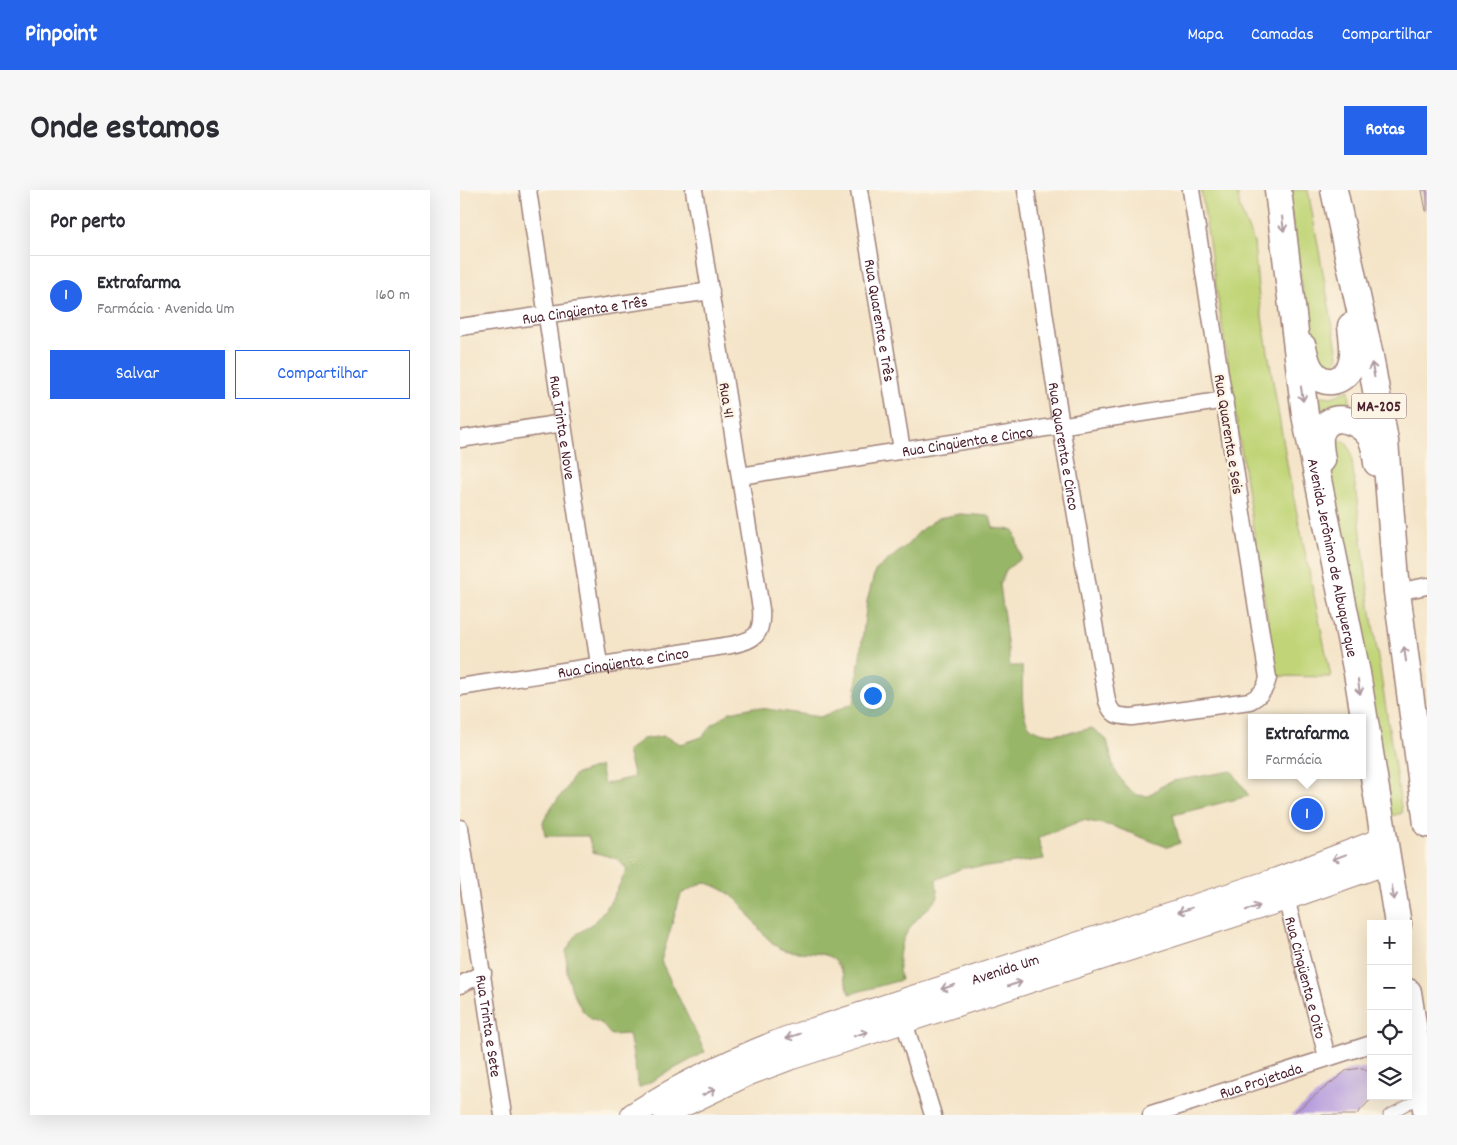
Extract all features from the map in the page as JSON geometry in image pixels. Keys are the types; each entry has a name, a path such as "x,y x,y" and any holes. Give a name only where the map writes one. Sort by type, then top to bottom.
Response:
{"main road":[{"name":"Avenida Jerônimo de Albuquerque","path":"1278,190 1305,415 1364,714"},
{"name":"MA-205","path":"1334,190 1370,356 1380,414 1388,478 1397,592 1427,824"},
{"path":"1287,258 1307,363 1310,370 1326,382 1342,378 1349,370 1354,351 1340,223"},
{"path":"1336,571 1320,440 1328,424 1338,420 1349,420 1363,428 1371,438 1374,447 1397,592"},
{"name":"Avenida Jerônimo de Albuquerque","path":"1366,728 1397,920"},
{"name":"Avenida Um","path":"633,1115 666,1093 729,1062 786,1039 901,1011 1286,898 1386,851"},
{"name":"Avenida Um","path":"666,1115 674,1109 749,1073 901,1011 1277,880 1386,851"},
{"path":"1412,1037 1426,1105"}],"street":[{"name":"Rua Trinta e Nove","path":"528,190 599,664"},
{"name":"Rua 41","path":"694,190 761,609"},
{"name":"Rua Quarenta e Três","path":"859,190 902,450"},
{"name":"Rua Quarenta e Cinco","path":"1026,190 1061,426 1107,701"},
{"name":"Rua Quarenta e Seis","path":"1107,701 1110,710 1118,716 1132,717 1250,701 1265,690 1268,678 1191,190"},
{"name":"Rua Cinqüenta e Três","path":"460,327 711,290"},
{"name":"Rua Cinqüenta e Cinco","path":"740,476 1225,400"},
{"path":"460,439 563,424"},
{"path":"1397,592 1427,586"},
{"name":"Rua Cinqüenta e Cinco","path":"460,687 747,642 758,634 762,622 761,609"},
{"name":"Rua Trinta e Sete","path":"460,828 503,1110"},
{"name":"Rua Cinqüenta e Oito","path":"1286,898 1327,1058"},
{"path":"460,985 483,973"},
{"path":"901,1011 933,1115"},
{"name":"Rua Projetada","path":"1151,1115 1367,1045"}],"lane":[{"path":"1388,1115 1426,1105"}],"green space":[{"path":"1201,190 1237,190 1240,209 1254,243 1259,299 1289,475 1331,677 1276,676"},
{"path":"1288,190 1308,190 1338,355 1335,365 1322,367 1311,351"},
{"path":"1349,390 1350,404 1340,403 1332,405 1316,415 1311,395 1332,397"},
{"path":"1338,441 1344,441 1351,453 1370,605 1402,813 1388,817 1324,457 1326,449"},
{"path":"960,514 990,516 993,528 1014,530 1021,558 1006,570 1000,584 1010,666 1022,666 1023,706 1029,725 1044,733 1054,734 1092,728 1107,740 1114,769 1126,787 1137,795 1148,796 1160,787 1173,781 1232,771 1249,796 1173,815 1180,843 1167,847 1112,826 1083,820 1038,838 1044,859 987,867 964,867 936,880 938,897 911,926 903,940 899,955 901,980 850,994 841,969 831,957 817,953 784,950 778,947 763,934 737,900 716,886 704,882 681,894 661,961 705,1052 639,1088 629,1034 611,1035 601,1023 591,1019 582,1010 572,991 567,973 566,951 577,934 595,922 611,901 627,870 618,859 593,852 588,836 545,836 543,822 574,775 600,766 604,784 634,777 627,751 643,739 664,736 681,744 702,737 713,724 730,712 754,707 820,717 854,703 867,601 875,571 907,545 922,529 938,518"}],"building":[{"path":"1422,190 1427,190 1427,211 1426,211"},
{"path":"1362,1068 1367,1070 1367,1100 1370,1100 1356,1115 1291,1115 1347,1070"}],"place":[{"name":"Extrafarma","path":"1307,814"}]}
